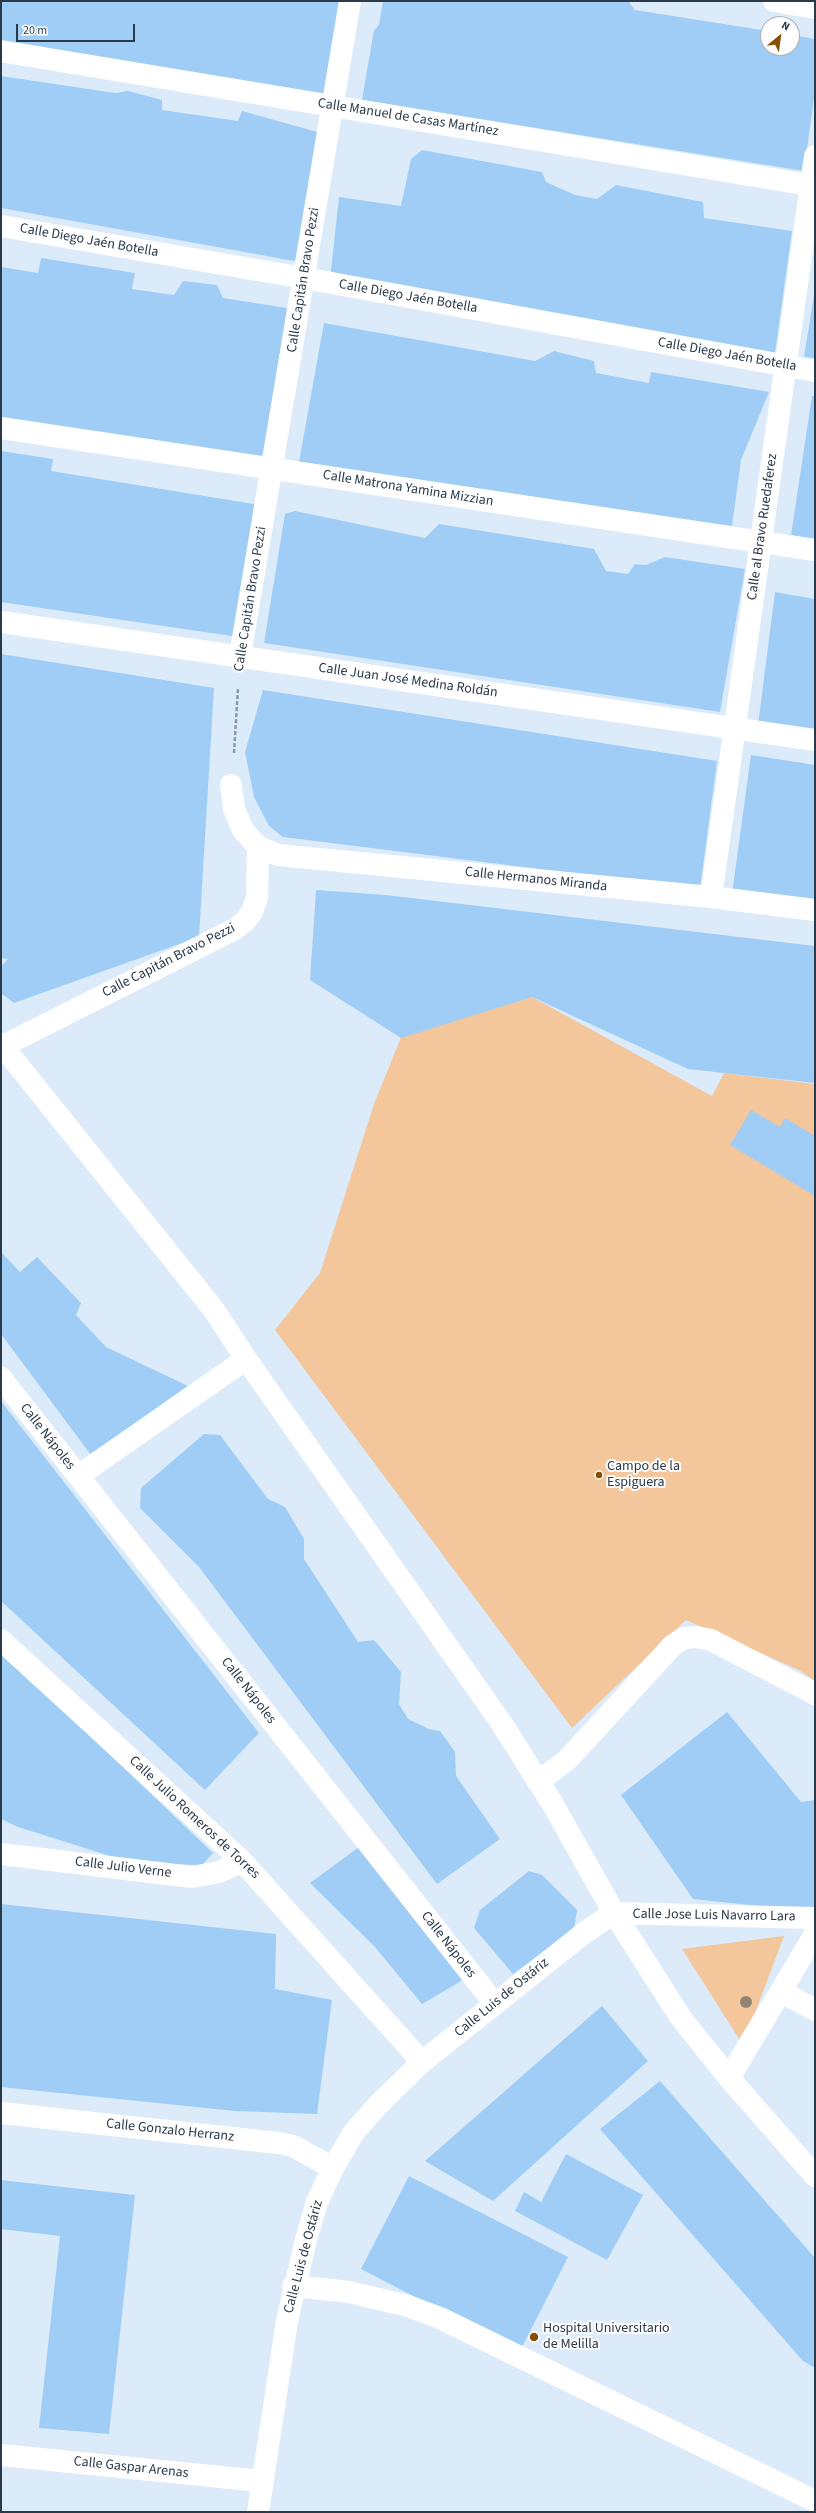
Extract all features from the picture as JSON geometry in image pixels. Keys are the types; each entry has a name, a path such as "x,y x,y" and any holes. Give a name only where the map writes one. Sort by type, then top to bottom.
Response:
{"street":[{"name":"Calle Capitán Bravo Pezzi","path":"240,656 350,1"},
{"path":"774,1 815,8"},
{"name":"Calle Manuel de Casas Martínez","path":"1,51 813,185"},
{"name":"Calle al Bravo Ruedaferez","path":"711,897 813,185 815,156"},
{"name":"Calle Diego Jaén Botella","path":"1,226 304,278 815,371"},
{"name":"Calle Matrona Yamina Mizzian","path":"1,428 815,550"},
{"name":"Calle Juan José Medina Roldán","path":"1,622 815,740"},
{"path":"231,785 234,809 243,830 258,847"},
{"name":"Calle Capitán Bravo Pezzi","path":"2,1045 234,929 245,921 255,904 258,847"},
{"name":"Calle Hermanos Miranda","path":"258,847 278,855 711,897 815,910"},
{"path":"2,1045 214,1310 246,1359 498,1718 538,1782 614,1913 682,2018 729,2078 815,2176"},
{"path":"78,1476 246,1359"},
{"name":"Calle Nápoles","path":"1,1378 495,2004"},
{"path":"538,1782 568,1759 673,1645 684,1638 696,1636 711,1640 815,1694"},
{"name":"Calle Julio Romeros de Torres","path":"1,1640 242,1860 422,2062"},
{"name":"Calle Julio Verne","path":"1,1854 192,1877 219,1872 242,1860"},
{"name":"Calle Luis de Ostáriz","path":"258,2512 261,2480 294,2286 317,2202 333,2168 354,2132 378,2105 422,2062 584,1933 614,1913"},
{"name":"Calle Jose Luis Navarro Lara","path":"614,1913 815,1918"},
{"path":"729,2078 782,1992 815,1934"},
{"path":"782,1992 815,2010"},
{"name":"Calle Gonzalo Herranz","path":"1,2114 279,2143 293,2146 333,2168"},
{"path":"294,2286 349,2292 408,2306 440,2318 815,2501"},
{"name":"Calle Gaspar Arenas","path":"1,2455 261,2480"}],"path":[{"name":"Calle Capitán Bravo Pezzi","path":"231,785 240,656"}],"shaded area":[{"name":"Campo de la Espiguera","path":"532,997 712,1096 724,1073 815,1084 815,1681 799,1670 686,1620 572,1728 275,1330 320,1273 374,1104 406,1025"},
{"path":"784,1936 743,2045 682,1949"}],"building":[{"path":"1,1 342,1 325,101 1,41"},
{"path":"383,1 628,1 635,10 760,30 760,56 800,56 800,36 815,39 815,91 804,171 362,100 374,30 379,25"},
{"path":"1,76 115,93 128,91 162,100 162,110 238,121 242,111 321,133 300,262 1,208"},
{"path":"422,150 542,172 546,182 575,195 597,199 616,185 703,202 704,218 792,231 774,360 330,280 339,197 401,206 411,159"},
{"path":"41,258 135,273 132,289 174,295 183,281 217,285 223,298 287,308 263,461 1,419 1,267 38,273"},
{"path":"815,295 815,358 804,357"},
{"path":"324,323 535,361 554,351 594,361 596,373 649,383 651,372 769,392 741,460 732,526 299,462"},
{"path":"812,396 815,396 815,539 791,535"},
{"path":"1,451 53,459 51,471 260,505 238,637 1,602"},
{"path":"295,511 425,538 439,524 594,549 606,571 628,574 635,564 646,565 665,557 745,569 720,712 264,643 285,514"},
{"path":"775,592 815,599 815,734 758,725"},
{"path":"1,654 214,688 199,937 14,1003 1,993 1,967 8,959 1,958"},
{"path":"263,690 717,761 700,889 283,837 269,826 254,797 245,752"},
{"path":"751,755 815,765 815,906 732,894"},
{"path":"316,890 386,895 815,946 815,1083 688,1069 532,997 401,1038 310,980"},
{"path":"751,1110 780,1127 785,1118 813,1135 815,1132 815,1196 730,1145"},
{"path":"1,1252 20,1272 37,1257 81,1303 76,1315 106,1347 188,1386 91,1455 1,1334"},
{"path":"1,1401 259,1733 205,1790 1,1601"},
{"path":"204,1434 220,1435 268,1499 285,1507 304,1539 304,1559 358,1642 374,1640 401,1672 399,1704 408,1719 429,1729 440,1731 455,1752 456,1776 500,1839 437,1884 199,1567 140,1508 141,1488"},
{"path":"1,1651 213,1853 202,1865 165,1864 110,1856 18,1827 1,1819"},
{"path":"727,1712 801,1802 815,1800 815,1912 693,1899 621,1795"},
{"path":"359,1847 463,1980 422,2004 375,1947 310,1883"},
{"path":"529,1871 542,1875 577,1910 574,1929 513,1974 474,1928 480,1910"},
{"path":"1,1904 276,1934 275,1989 332,2000 317,2114 235,2111 1,2087"},
{"path":"602,2006 648,2061 493,2201 425,2161"},
{"path":"660,2081 815,2258 815,2368 803,2361 600,2129"},
{"path":"566,2154 643,2195 607,2260 515,2211 524,2192 541,2202"},
{"path":"409,2176 568,2257 520,2351 361,2269"},
{"path":"1,2180 135,2195 109,2434 39,2428 60,2236 1,2229"}],"place":[{"name":"Campo de la Espiguera","path":"599,1475"},
{"name":"Hospital Universitario de Melilla","path":"534,2337"}]}
